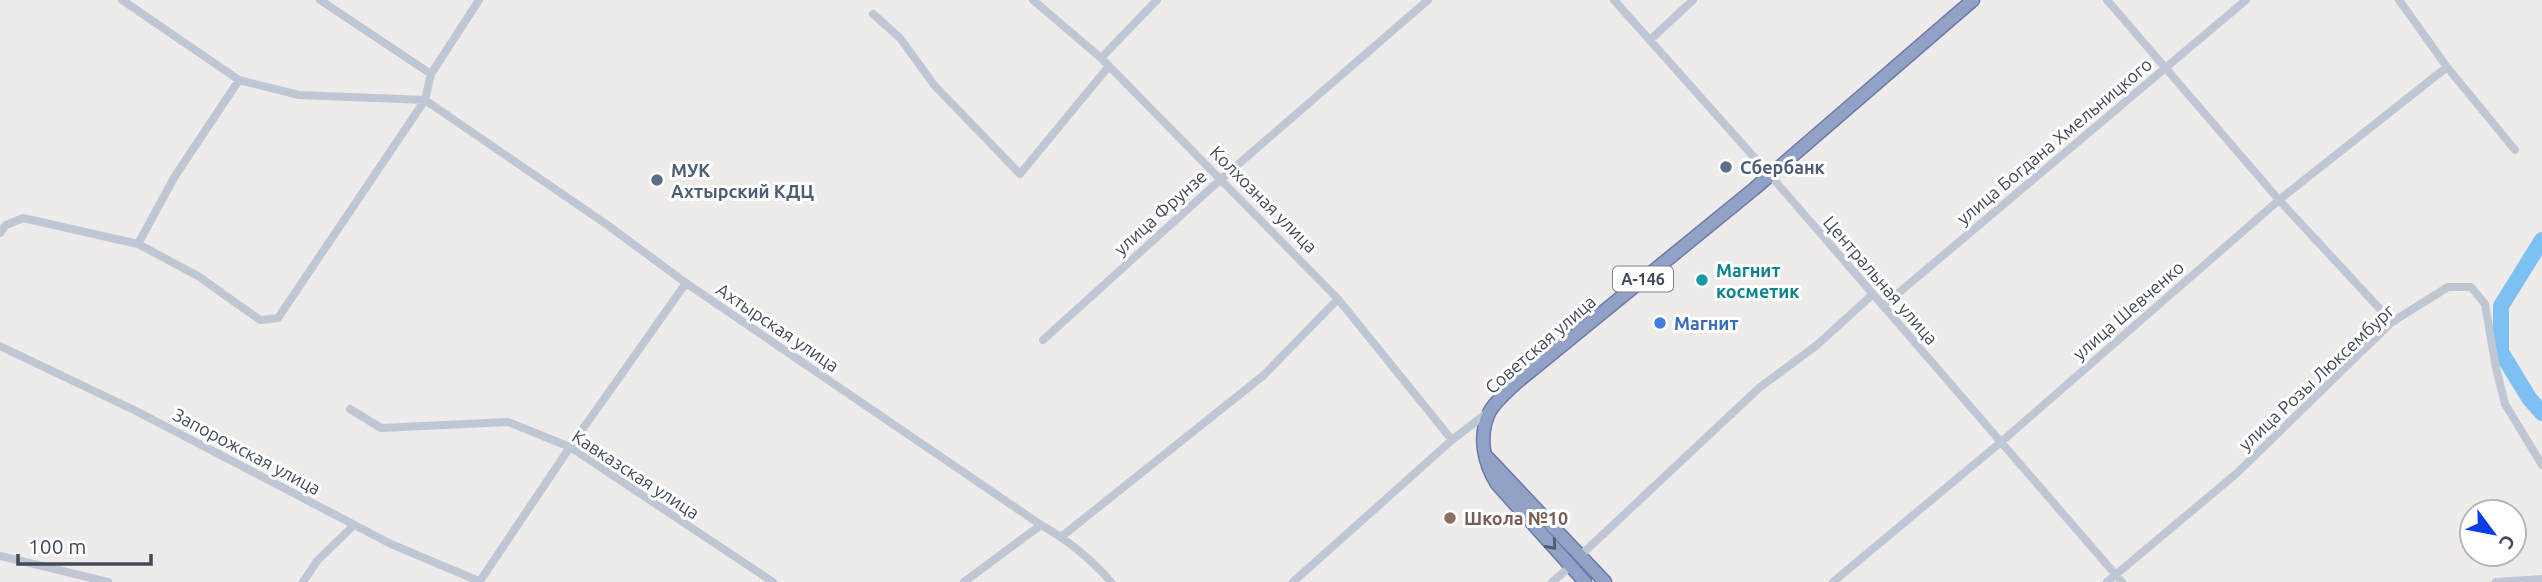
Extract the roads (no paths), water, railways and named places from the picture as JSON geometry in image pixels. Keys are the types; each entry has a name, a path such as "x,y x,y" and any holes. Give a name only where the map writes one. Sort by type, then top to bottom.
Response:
{"highway":[{"name":"Советская улица","path":"1489,411 1516,383 1770,175 1973,0"},
{"path":"1489,411 1483,453 1487,468 1497,484 1586,582"},
{"path":"1483,453 1605,582"}],"street":[{"path":"122,0 239,80 299,95 425,100"},
{"path":"320,0 431,74"},
{"path":"0,233 6,225 23,218 138,244 198,276 260,320 278,318 425,100 431,74 479,0"},
{"name":"Колхозная улица","path":"1033,0 1101,58 1338,299 1451,440"},
{"path":"1101,58 1157,0"},
{"name":"улица Фрунзе","path":"1042,340 1220,180 1429,0"},
{"name":"Центральная улица","path":"1614,0 1770,175 2122,582"},
{"path":"1650,40 1693,0"},
{"path":"2108,0 2279,200 2392,322"},
{"name":"улица Богдана Хмельницкого","path":"1883,306 2246,0"},
{"path":"2399,0 2447,67 2515,150"},
{"path":"873,14 900,38 934,85 1020,174 1109,66"},
{"name":"улица Шевченко","path":"1833,582 2001,442 2279,200 2447,67"},
{"path":"138,244 175,176 239,80"},
{"name":"Ахтырская улица","path":"425,100 594,216 685,283 1061,537 1097,565 1111,582"},
{"path":"480,582 570,447 685,283"},
{"name":"улица Розы Люксембург","path":"2107,582 2237,473 2392,322 2448,287 2471,287 2485,304 2505,404 2542,465"},
{"path":"1581,555 1759,388 1816,345 1872,295"},
{"path":"1061,537 1264,374 1338,299"},
{"name":"Запорожская улица","path":"0,346 136,411 354,525 480,582"},
{"name":"Кавказская улица","path":"350,409 381,428 508,422 570,447 774,582"},
{"name":"Советская улица","path":"1293,582 1451,440 1489,411"},
{"path":"303,582 317,561 354,525"},
{"path":"964,582 1041,526"},
{"path":"0,556 106,582"},
{"path":"1552,582 1571,566"},
{"path":"2496,582 2542,579"}],"waterway":[{"path":"2542,240 2501,306 2501,352 2529,398 2542,413"}],"place":[{"name":"Сбербанк","path":"1726,167"},
{"name":"МУК Ахтырский КДЦ","path":"657,180"},
{"name":"Магнит косметик","path":"1702,280"},
{"name":"Магнит","path":"1660,323"},
{"name":"Школа №10","path":"1450,518"}]}
